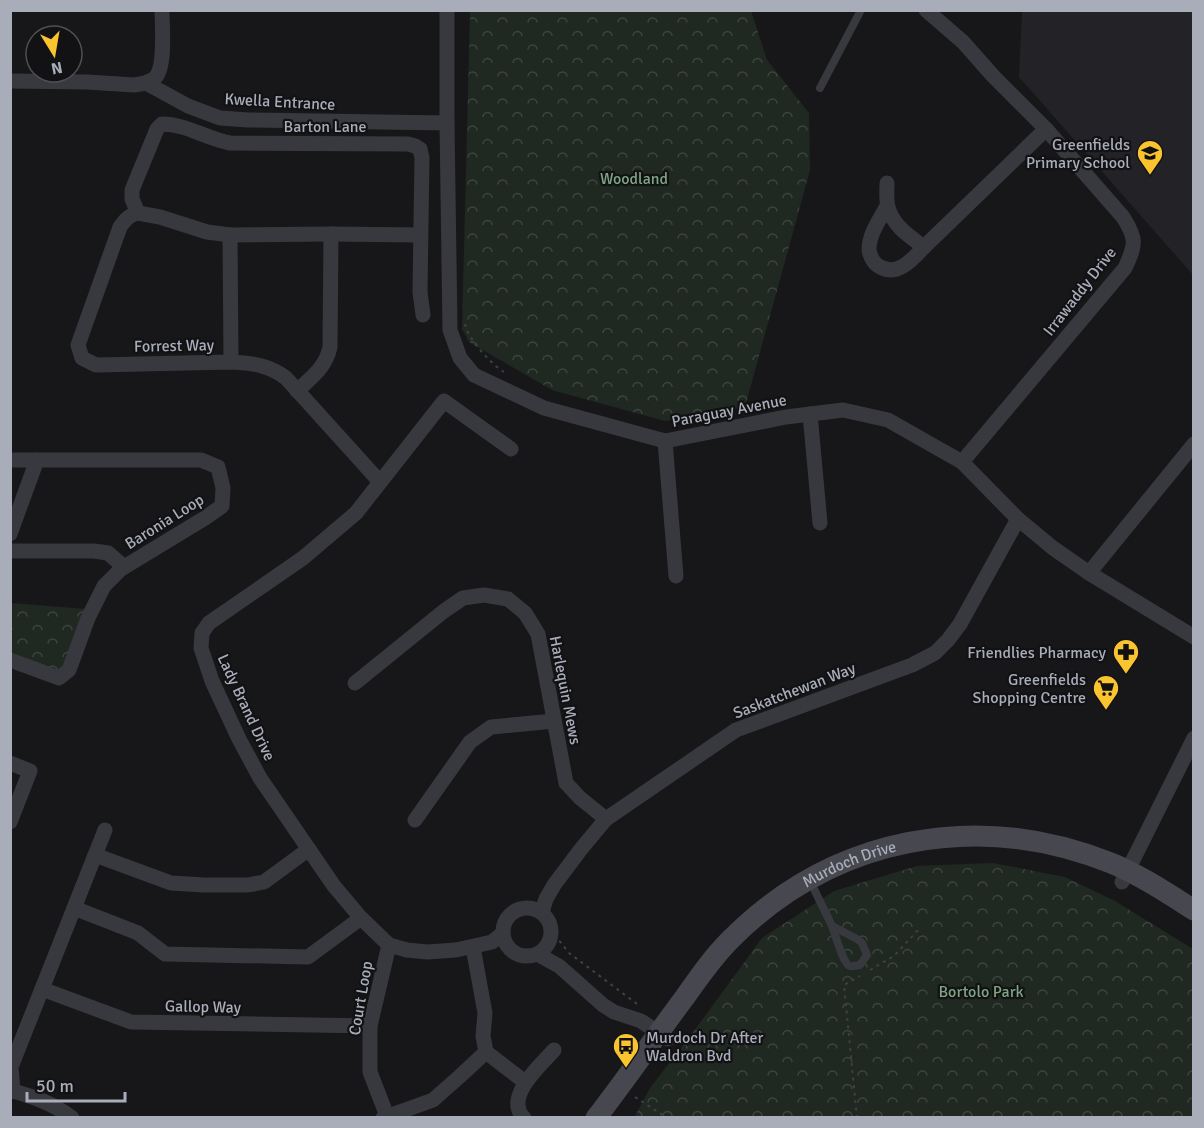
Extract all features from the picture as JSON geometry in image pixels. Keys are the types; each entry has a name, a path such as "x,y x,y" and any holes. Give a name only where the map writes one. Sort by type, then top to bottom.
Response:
{"main road":[{"name":"Murdoch Drive","path":"611,1118 716,955 744,926 778,899 812,877 850,859 933,838 982,835 1065,847 1110,863 1125,877 1194,925"},
{"name":"Murdoch Drive","path":"596,1118 737,949 780,911 814,889 857,869 942,849 1000,849 1060,859 1125,877 1194,910"}],"street":[{"path":"10,81 134,85 146,83 155,78 160,69 162,10"},
{"name":"Paraguay Avenue","path":"447,10 450,330 460,358 474,375 544,408 665,441 786,417 843,410 888,420 962,462 1018,519 1053,548 1089,573 1194,637"},
{"name":"Irrawaddy Drive","path":"926,10 963,42 1046,129 1123,217 1133,233 1132,251 1125,267 962,462"},
{"name":"Kwella Entrance","path":"146,83 188,106 220,118 447,123"},
{"name":"Barton Lane","path":"138,213 132,198 132,190 157,129 162,124 176,125 230,143 408,144 415,146 420,149 422,158 420,292 423,315"},
{"path":"887,183 887,206 871,238 868,251 875,264 888,271 901,268 910,262 1046,129"},
{"path":"887,206 896,224 905,234 924,247"},
{"path":"138,213 160,217 207,232 230,235 420,235"},
{"name":"Forrest Way","path":"138,213 132,214 120,227 78,345 82,358 96,365 231,362 265,366 286,378 380,482"},
{"path":"297,391 322,367 328,357 331,234"},
{"path":"230,235 231,362"},
{"name":"Lady Brand Drive","path":"389,945 361,918 334,886 260,778 212,681 201,648 202,633 209,624 303,558 356,513 444,401 511,448"},
{"path":"810,414 820,523"},
{"path":"665,441 676,576"},
{"path":"1089,573 1194,444"},
{"name":"Baronia Loop","path":"10,460 201,460 218,467 224,488 222,506 124,567 104,586 88,618 69,670 59,678 10,660"},
{"path":"10,534 38,460"},
{"name":"Saskatchewan Way","path":"546,915 546,899 554,885 606,819 736,730 912,665 934,653 960,624 1018,519"},
{"path":"10,551 94,551 108,553 124,567"},
{"name":"Harlequin Mews","path":"355,683 463,598 484,596 508,599 525,613 538,634 566,783 606,819"},
{"path":"415,820 470,742 491,726 554,721"},
{"path":"1125,877 1194,738"},
{"path":"10,763 30,771 10,822"},
{"path":"72,1118 64,1111 38,1098 12,1091 10,1067 105,830"},
{"path":"95,855 171,882 248,885 264,882 309,849"},
{"path":"74,908 138,933 165,954 309,957 361,918"},
{"path":"527,908 535,909 546,915 552,931 548,945 537,954 530,956 514,953 504,941 503,933 507,918 519,909 527,908"},
{"path":"389,945 427,952 456,950 492,942 503,933"},
{"name":"Court Loop","path":"389,945 370,1026 370,1072 385,1117 433,1100 486,1052"},
{"path":"472,947 485,1013 483,1036 486,1052 525,1082"},
{"path":"537,954 559,966 603,1005 614,1012 640,1021 663,1036"},
{"name":"Gallop Way","path":"42,989 131,1022 370,1026"},
{"path":"524,1118 519,1113 517,1102 525,1082 554,1050"}],"lane":[{"path":"820,88 861,10"},
{"path":"814,889 848,965 851,967 860,965 867,955 862,943 832,926"}],"path":[{"path":"464,322 466,330 476,343 504,373"},
{"path":"546,915 558,939 569,953 642,1008"},
{"path":"857,1118 844,986 894,956 918,930"},
{"path":"635,1097 667,1118"}],"shaded area":[{"name":"Greenfields Primary School","path":"1022,11 1193,11 1193,275 1019,77"}],"green space":[{"name":"Woodland","path":"470,11 751,11 767,60 809,113 810,170 745,407 665,421 552,390 469,342 462,329"},
{"path":"11,603 86,609 65,669 59,672 11,655"},
{"name":"Bortolo Park","path":"993,863 1065,877 1115,901 1193,949 1193,1117 634,1118 650,1088 762,938 834,891 917,866"}],"place":[{"name":"Greenfields Primary School","path":"1150,176"},
{"name":"Friendlies Pharmacy","path":"1126,675"},
{"name":"Greenfields Shopping Centre","path":"1106,711"},
{"name":"Murdoch Dr After Waldron Bvd","path":"626,1069"}]}
